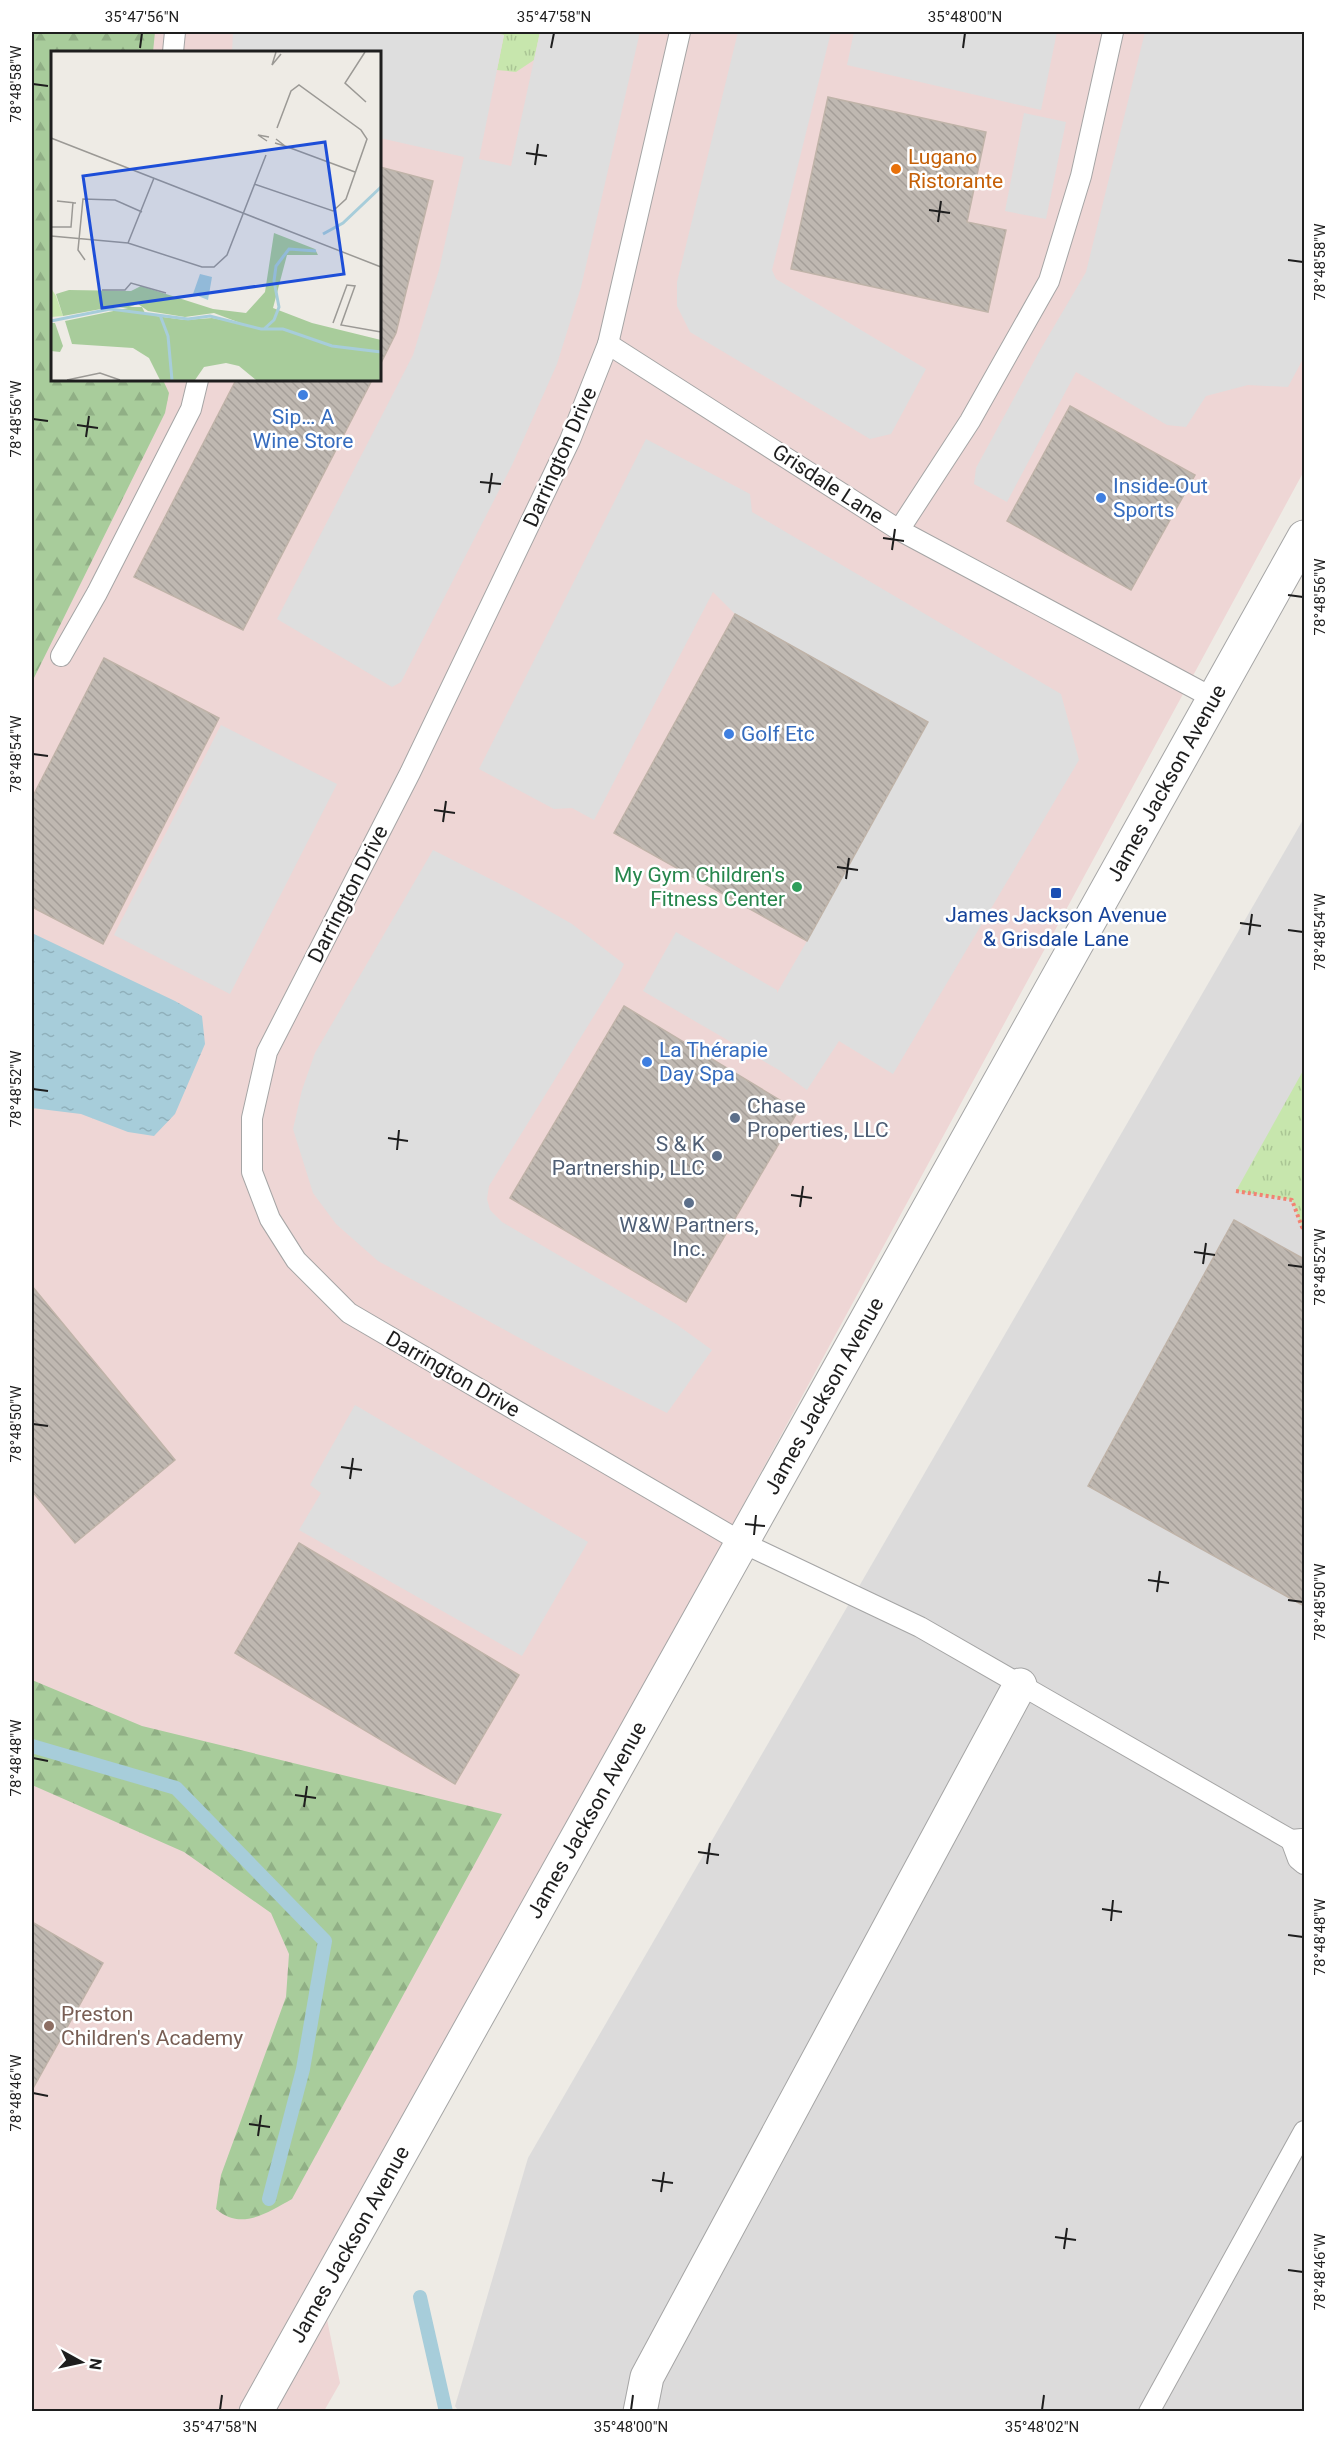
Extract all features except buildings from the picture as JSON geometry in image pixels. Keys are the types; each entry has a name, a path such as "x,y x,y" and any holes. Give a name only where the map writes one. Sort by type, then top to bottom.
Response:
{"street":[{"name":"James Jackson Avenue","path":"256,2412 1305,537"},
{"path":"640,2412 647,2377 1020,1685"}],"lane":[{"path":"173,51 175,32"},
{"name":"Darrington Drive","path":"680,32 608,344 570,440 415,764 267,1052 252,1118 252,1172 270,1219 296,1260 349,1313 743,1543 920,1627 1298,1839"},
{"path":"899,530 970,421 1049,281 1081,176 1113,32"},
{"name":"Grisdale Lane","path":"608,344 899,530 1213,698"},
{"path":"61,656 97,593 191,409 198,381"},
{"path":"1298,1839 1298,1859 1305,1864"},
{"path":"1149,2412 1305,2131"}],"path":[{"path":"1236,1191 1292,1200 1302,1227 1305,1228"}],"shaded area":[{"path":"32,32 1304,32 1304,471 320,2285 340,2383 324,2411 32,2412"},
{"path":"233,32 489,32 504,35 479,159 511,166 540,32 640,32 581,287 557,364 512,465 401,682 392,687 277,619 413,355 439,270 464,157 381,138 381,51 232,51"},
{"path":"738,32 831,32 772,270 776,279 926,369 891,434 870,439 690,332 677,306 677,282"},
{"path":"854,32 1057,32 1041,110 847,65"},
{"path":"1145,32 1304,32 1304,357 1288,387 1248,385 1206,396 1186,427 1167,425 1076,372 1007,502 974,484 976,468 1039,352 1086,272"},
{"path":"1024,113 1066,122 1046,219 1005,211"},
{"path":"646,439 750,494 752,512 1061,694 1079,760 893,1074 839,1041 807,1090 779,1070 643,991 676,932 777,990 777,993 807,941 735,614 713,592 594,820 572,808 554,809 479,769"},
{"path":"221,725 337,784 230,994 114,935"},
{"path":"1304,818 1304,2411 459,2412 455,2406 528,2158"},
{"path":"433,850 516,892 572,924 624,964 489,1186 487,1199 490,1210 502,1222 676,1324 712,1350 667,1413 549,1354 378,1261 336,1224 313,1193 293,1129 302,1090 315,1053"},
{"path":"355,1405 588,1542 522,1656 299,1530 321,1493 310,1485"}],"green space":[{"path":"32,32 155,32 153,51 51,51 51,381 163,381 169,393 165,413 32,682"},
{"path":"489,32 540,32 534,60 516,72 497,70 504,35"},
{"path":"1304,1069 1304,1229 1292,1200 1236,1191"},
{"path":"32,1680 142,1726 502,1814 292,2199 273,2210 254,2218 235,2219 216,2209 221,2175 286,1997 289,1954 271,1913 184,1852 32,1785"}],"water":[{"path":"32,933 202,1016 205,1044 175,1114 154,1136 128,1132 81,1114 32,1108"}],"waterway":[{"path":"32,1746 176,1788 325,1941 303,2069 269,2199"},
{"path":"420,2297 446,2412"}],"place":[{"name":"Lugano Ristorante","path":"896,169"},
{"name":"Sip… A Wine Store","path":"303,395"},
{"name":"Inside-Out Sports","path":"1101,498"},
{"name":"Golf Etc","path":"729,734"},
{"name":"My Gym Children's Fitness Center","path":"797,887"},
{"name":"James Jackson Avenue & Grisdale Lane","path":"1056,893"},
{"name":"La Thérapie Day Spa","path":"647,1062"},
{"name":"Chase Properties, LLC","path":"735,1118"},
{"name":"S & K Partnership, LLC","path":"717,1156"},
{"name":"W&W Partners, Inc.","path":"689,1203"},
{"name":"Preston Children's Academy","path":"49,2026"}]}
